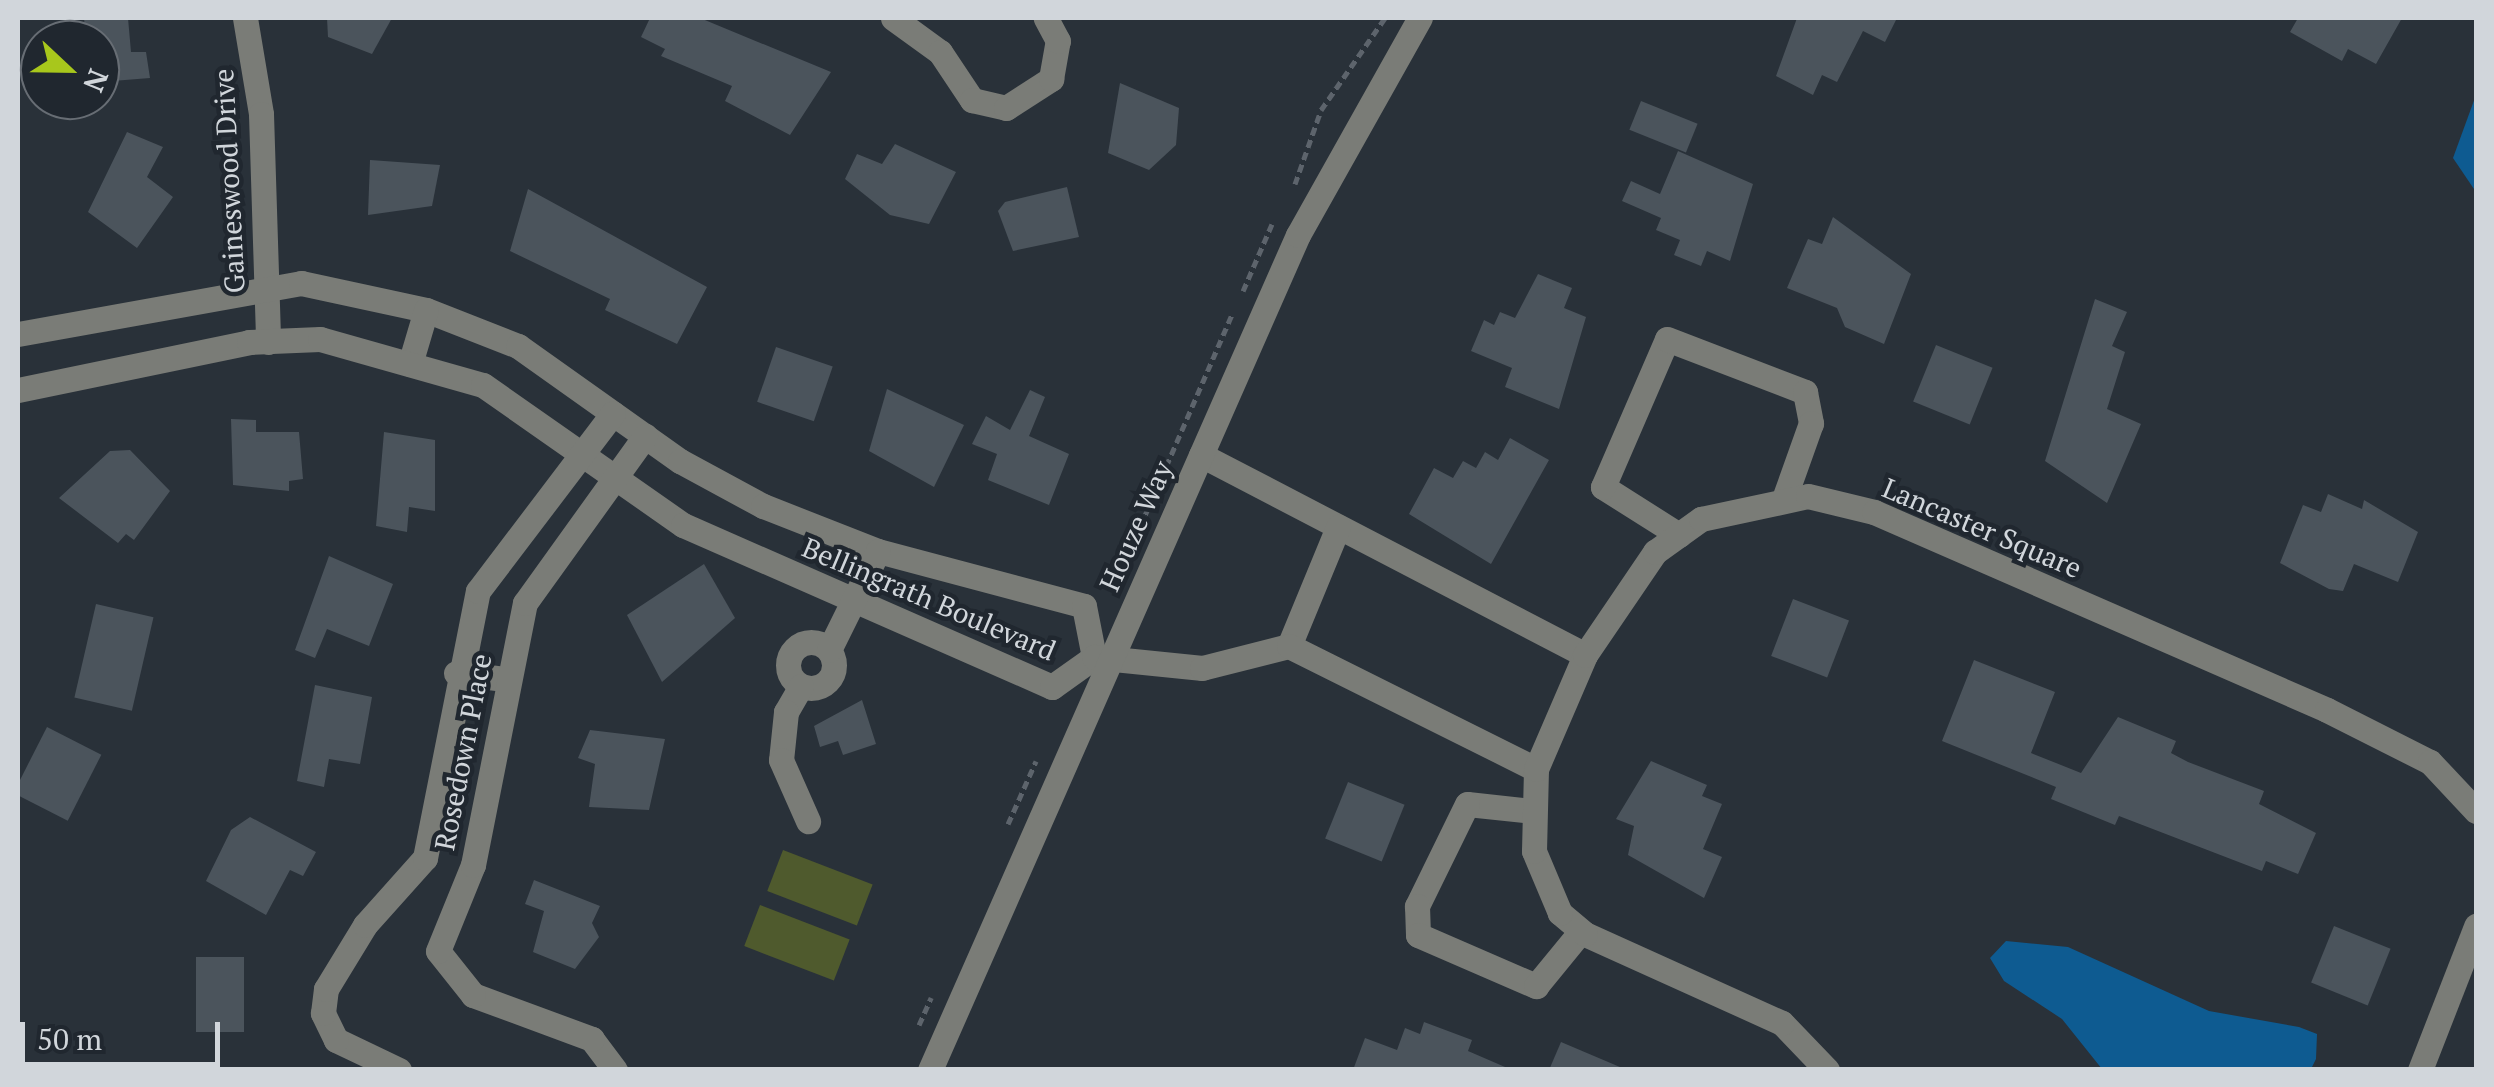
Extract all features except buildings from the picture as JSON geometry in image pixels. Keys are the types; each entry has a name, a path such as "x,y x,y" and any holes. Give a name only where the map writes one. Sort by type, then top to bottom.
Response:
{"street":[{"name":"Gaineswood Drive","path":"245,18 261,114 268,342"},
{"path":"908,21 959,88 1006,108 1051,79 1058,41 1046,18"},
{"name":"Houze Way","path":"930,1070 1101,659 1201,455 1298,235 1420,18"},
{"name":"Bellingrath Boulevard","path":"18,334 300,283 426,310 518,346 645,436 763,506 878,552 1084,606 1101,659 1052,687 682,525 483,385 320,339 268,342 18,390"},
{"path":"410,364 426,310"},
{"path":"1679,535 1603,487 1666,339 1805,392 1811,423 1784,499"},
{"name":"Rosedown Place","path":"399,1070 336,1040 323,1012 326,990 426,858 456,672 478,591 613,413"},
{"name":"Rosedown Place","path":"614,1070 592,1039 473,996 438,951 473,865 506,678 525,603 645,436"},
{"path":"1201,455 1584,654"},
{"name":"Lancaster Square","path":"1827,1070 1782,1023 1581,931 1560,913 1534,851 1536,769 1584,654 1630,582 1700,519 1784,499 1874,512 2326,710 2430,762 2475,802"},
{"path":"1101,659 1238,666 1289,646 1338,527"},
{"path":"808,821 781,760 786,712 801,686 827,682 829,650 878,552"},
{"path":"1289,646 1536,769"},
{"path":"456,672 506,678"},
{"path":"1533,811 1467,804 1417,906 1418,935 1536,986 1581,931"},
{"path":"2420,1070 2476,926"}],"green space":[{"path":"783,850 873,884 857,925 767,891"},
{"path":"760,905 850,939 834,980 744,946"}],"water":[{"path":"2476,95 2476,192 2453,158"},
{"path":"2006,941 2068,947 2209,1011 2299,1027 2317,1034 2316,1059 2311,1069 2102,1069 2062,1019 2004,981 1990,958"}]}
